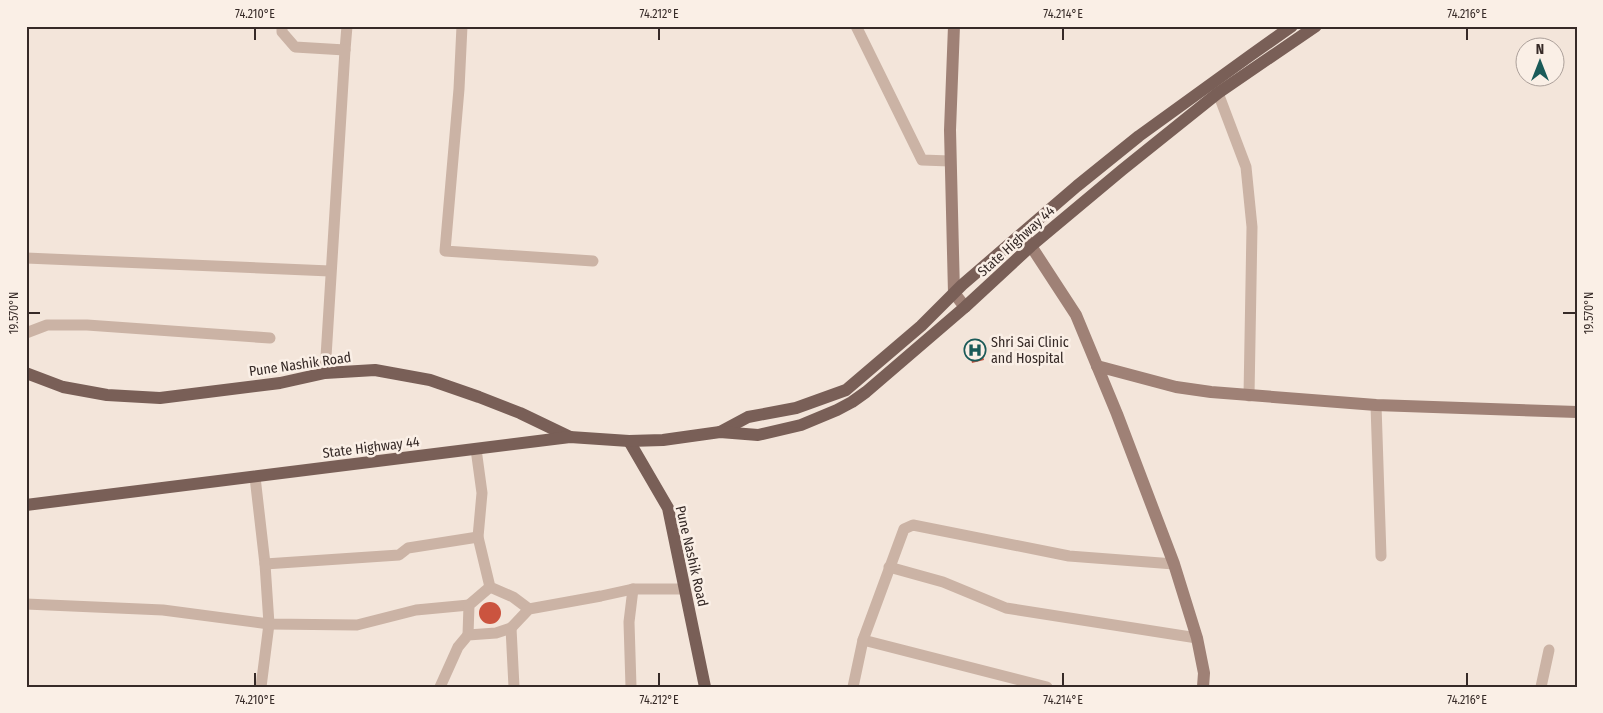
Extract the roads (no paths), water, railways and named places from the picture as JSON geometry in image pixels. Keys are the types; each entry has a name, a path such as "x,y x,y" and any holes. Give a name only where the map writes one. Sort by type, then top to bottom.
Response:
{"main road":[{"name":"State Highway 44","path":"26,505 570,437 629,441 663,440 720,432 758,435 801,425 852,402 873,386 1031,246 1122,170 1218,93 1316,26"},
{"name":"State Highway 44","path":"720,432 748,417 796,408 846,390 1022,234 1139,136 1288,29"},
{"path":"1288,29 1291,43"},
{"name":"Pune Nashik Road","path":"28,375 63,387 107,396 160,398 280,383 325,373 375,370 430,380 479,396 570,437"},
{"path":"846,390 852,402"},
{"name":"Pune Nashik Road","path":"629,441 668,508 705,687"}],"street":[{"path":"282,26 282,32 294,47 345,50"},
{"path":"325,373 347,26"},
{"path":"462,26 459,89 445,251 593,261"},
{"path":"856,26 922,160 950,161"},
{"path":"954,26 950,161 954,293 964,307"},
{"path":"1218,93 1246,168 1252,227 1249,396"},
{"path":"1022,234 1076,315 1097,366 1174,564 1197,638 1204,673 1203,687"},
{"path":"26,258 330,272"},
{"path":"26,333 48,325 87,324 270,338"},
{"path":"1097,366 1176,387 1249,396 1376,405 1577,412"},
{"path":"1376,405 1381,556"},
{"path":"476,449 482,493 478,537 490,587"},
{"path":"254,477 265,564 269,624 261,687"},
{"path":"853,687 863,640 889,567 904,529 913,525 1069,556 1174,564"},
{"path":"265,564 399,555 408,548 478,537"},
{"path":"889,567 943,582 1006,608 1197,638"},
{"path":"26,604 163,610 269,624 357,625 416,610 469,604 490,587"},
{"path":"490,587 514,598 529,609"},
{"path":"631,687 629,622 633,589"},
{"path":"468,635 496,633 511,628 529,609 633,589 685,589"},
{"path":"440,687 458,647 468,635 469,604"},
{"path":"511,628 514,687"},
{"path":"863,640 1047,687"},
{"path":"1542,687 1549,650"}],"place":[{"name":"Shri Sai Clinic and Hospital","path":"975,350"}]}
